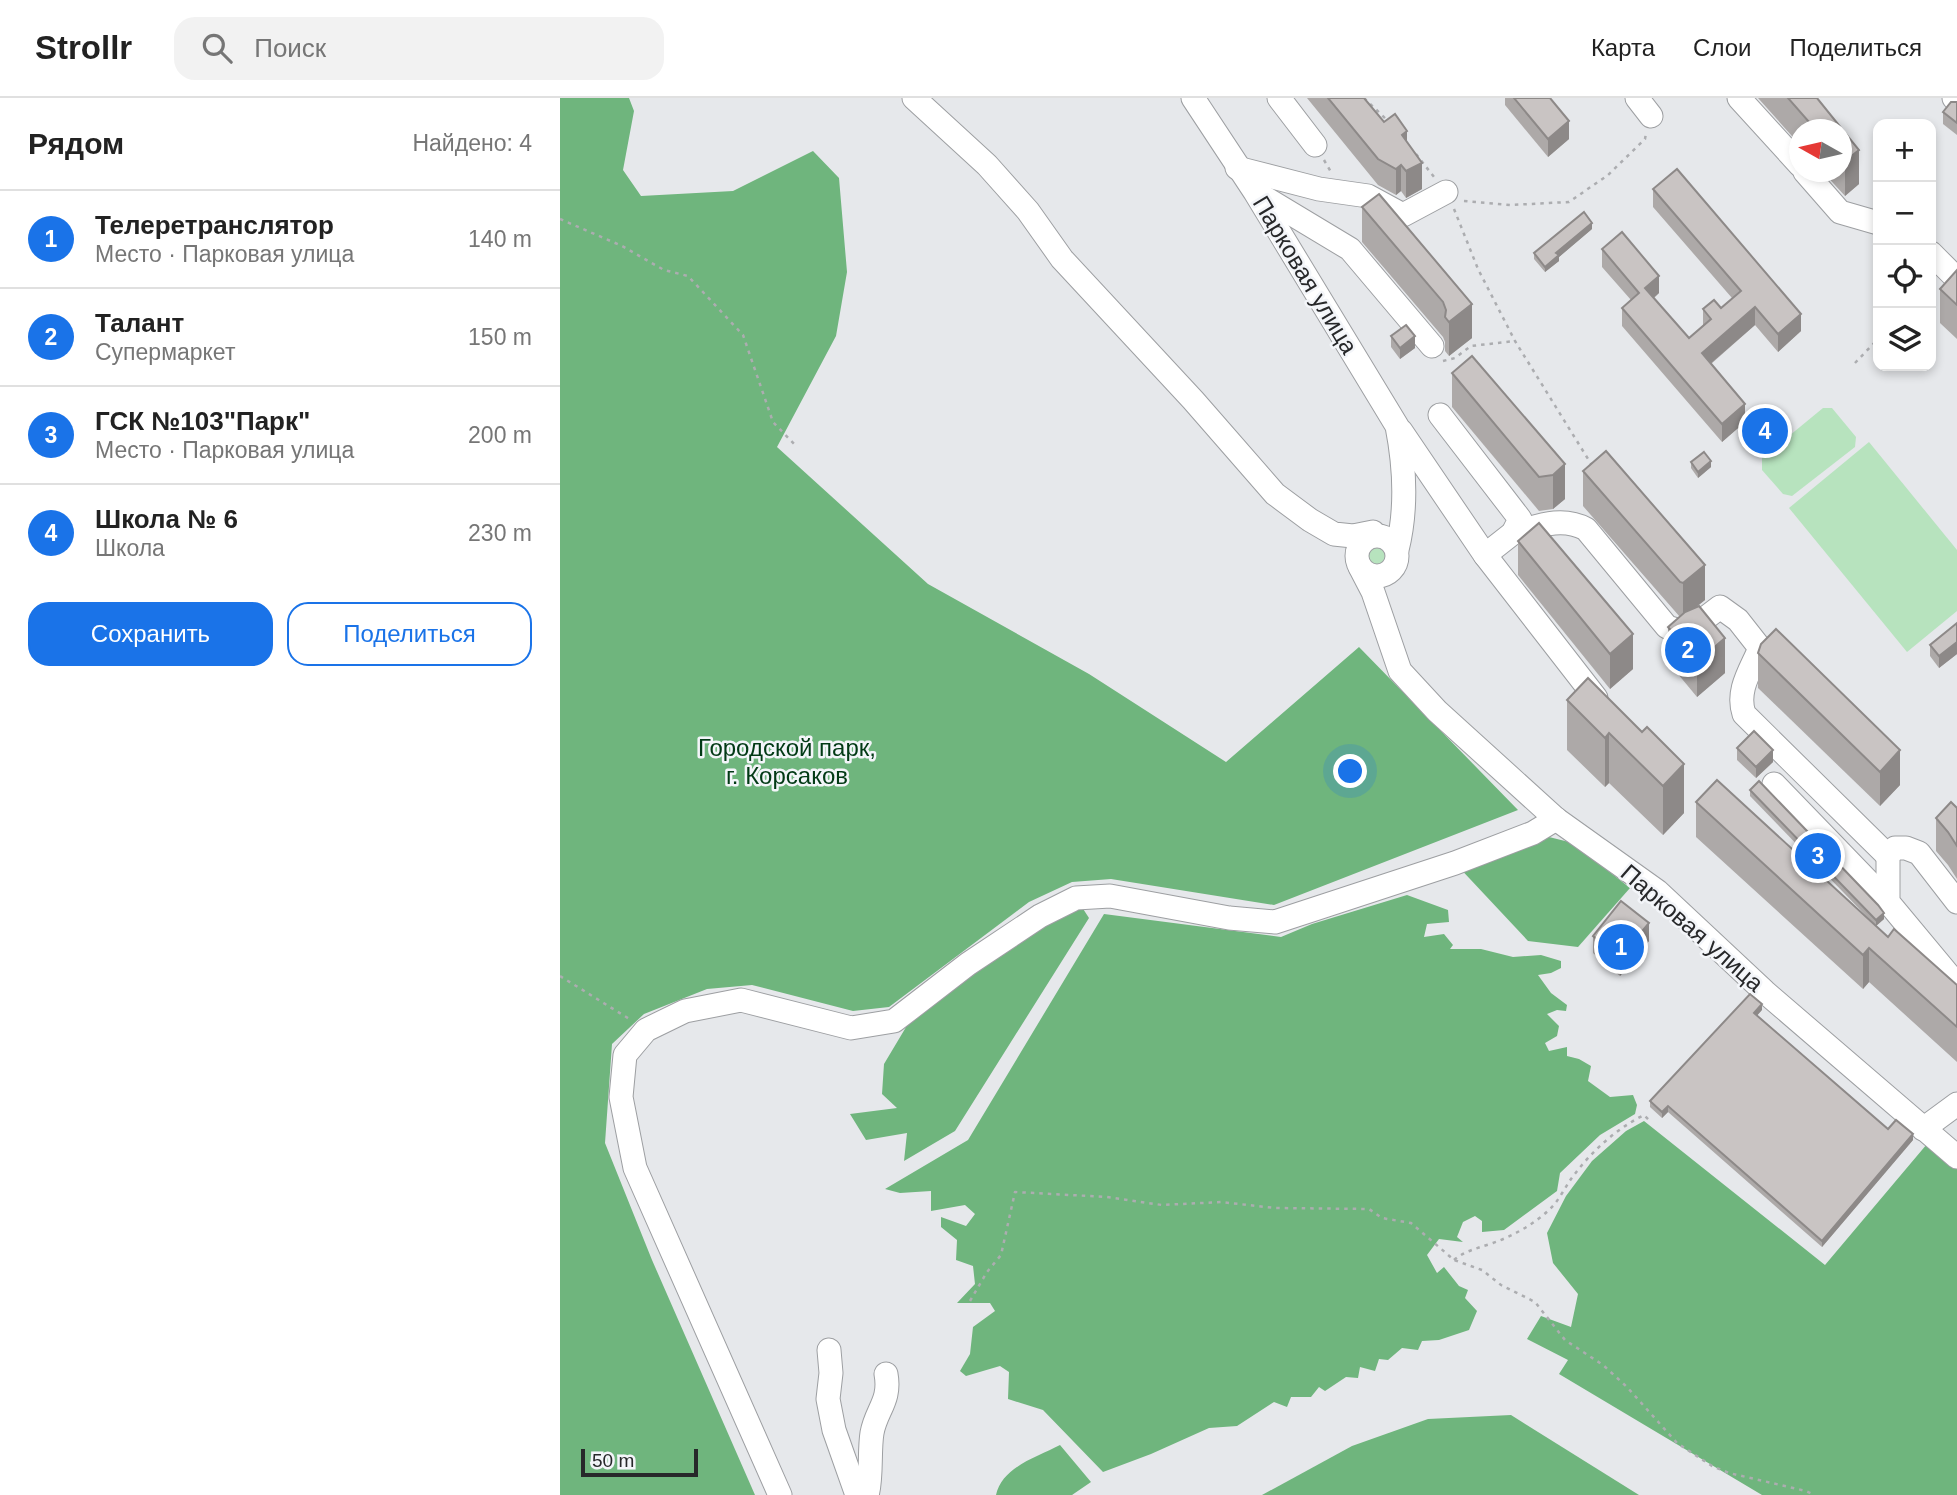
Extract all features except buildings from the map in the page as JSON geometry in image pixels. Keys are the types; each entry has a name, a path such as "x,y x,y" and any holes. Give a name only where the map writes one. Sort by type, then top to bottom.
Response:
{"street":[{"path":"914,98 1003,183 1028,211 1062,258 1193,400 1275,494 1334,534 1371,534 1390,540 1397,556 1393,570 1385,576 1366,574 1360,567 1357,557 1359,548 1371,534"},
{"name":"Парковая улица","path":"1193,98 1237,169 1255,192 1397,426 1405,509 1389,622 1399,670"},
{"path":"1279,98 1314,145"},
{"path":"1739,98 1789,152"},
{"path":"1237,169 1320,189 1368,196 1403,215 1448,196"},
{"path":"1814,182 1840,212 1873,222"},
{"path":"1255,192 1350,249 1432,346"},
{"path":"1936,258 1957,279"},
{"path":"1440,415 1520,519 1513,533 1485,555"},
{"path":"1397,426 1485,555 1596,698"},
{"name":"Парковая улица","path":"1371,534 1387,519 1395,502 1401,458"},
{"path":"1513,533 1573,522 1586,529 1667,627 1686,633 1720,607 1738,620 1760,648 1742,687 1740,703 1744,714 1888,856"},
{"name":"Парковая улица","path":"1360,567 1373,592 1399,670 1437,711 1556,819 1657,891 1765,992 1957,1157"},
{"path":"1774,784 1888,902 1957,985"},
{"path":"780,1495 635,1168 621,1097 625,1055 646,1030 685,1012 741,1000 851,1028 894,1021 968,964 1040,916 1076,898 1110,896 1229,918 1275,922 1455,863 1534,833 1556,819"},
{"path":"1888,902 1888,856 1895,848 1906,848 1919,853 1957,902"},
{"path":"1923,1129 1957,1104"},
{"path":"829,1350 831,1373 828,1399 834,1430 857,1495"},
{"path":"867,1495 872,1430 884,1405 888,1387 886,1374"}],"path":[{"path":"1364,98 1393,126"},
{"path":"1448,196 1510,205 1569,202 1608,175 1645,139 1644,107"},
{"path":"1416,154 1448,196 1478,269 1515,341 1596,471"},
{"path":"560,219 622,246 664,270 688,276 743,335 773,422 796,446"},
{"path":"1432,346 1444,362 1455,358 1471,346 1515,341"},
{"path":"1855,363 1873,344"},
{"path":"560,976 646,1030"},
{"path":"1454,1260 1464,1252 1522,1229 1551,1209 1586,1160 1606,1140 1644,1115 1649,1120"},
{"path":"970,1301 987,1272 1001,1255 1015,1192 1107,1197 1162,1205 1221,1202 1275,1208 1369,1209 1382,1218 1410,1223 1454,1260 1482,1270 1501,1286 1535,1303 1564,1340 1603,1365 1627,1387 1677,1443 1712,1466 1814,1495"}],"green space":[{"name":"Городской парк, г. Корсаков","path":"560,98 629,98 634,111 623,170 641,196 733,191 813,151 839,178 847,272 836,336 777,447 928,584 1089,674 1226,762 1359,647 1518,810 1274,905 1111,879 1072,882 1029,902 889,1007 853,1011 752,985 707,989 644,1014 612,1044 605,1143 652,1260 755,1495 560,1495"},
{"path":"1823,408 1832,408 1856,437 1855,447 1792,496 1783,494 1762,470 1762,458"},
{"path":"1869,442 1957,550 1957,611 1907,652 1789,508"},
{"path":"1377,543 1386,546 1389,555 1386,564 1377,567 1368,564 1365,555 1368,546"},
{"path":"1533,833 1573,843 1630,888 1578,947 1528,941 1455,863"},
{"path":"1407,895 1448,910 1449,922 1427,924 1424,937 1444,934 1453,945 1450,949 1481,949 1513,957 1541,955 1561,961 1561,968 1538,975 1551,993 1567,1005 1566,1011 1557,1010 1547,1014 1559,1026 1557,1036 1545,1043 1549,1051 1567,1047 1567,1056 1591,1066 1588,1081 1610,1097 1633,1095 1637,1105 1635,1114 1600,1135 1560,1173 1557,1191 1504,1230 1482,1232 1482,1221 1475,1216 1463,1222 1457,1237 1463,1242 1439,1239 1427,1255 1437,1273 1444,1267 1459,1286 1468,1290 1465,1298 1477,1311 1469,1330 1439,1340 1422,1341 1418,1350 1402,1348 1388,1360 1379,1359 1375,1371 1360,1367 1358,1378 1346,1377 1325,1391 1319,1387 1311,1397 1291,1397 1287,1407 1274,1402 1237,1426 1209,1428 1103,1472 1043,1410 1008,1399 1009,1372 1000,1366 966,1376 960,1371 970,1354 973,1327 995,1311 990,1303 957,1303 975,1284 973,1266 956,1260 957,1240 941,1227 941,1217 966,1226 975,1214 965,1205 931,1211 931,1191 900,1193 885,1189 968,1140 1104,914 1281,937 1312,924"},
{"path":"1076,898 1089,918 955,1131 904,1161 907,1133 866,1140 850,1114 897,1108 882,1094 884,1064 924,997"},
{"path":"1644,1121 1825,1265 1927,1144 1957,1169 1957,1495 1762,1495 1559,1374 1568,1360 1527,1339 1541,1316 1571,1327 1578,1294 1553,1263 1547,1233 1566,1196 1592,1161 1626,1131"},
{"path":"1511,1415 1639,1495 1262,1495 1352,1446 1428,1419"},
{"path":"1060,1445 1091,1482 1072,1495 996,1495 1005,1477 1013,1470"}],"place":[{"name":"Школа № 6","path":"1765,431"},
{"name":"Талант","path":"1688,650"},
{"name":"ГСК №103\"Парк\"","path":"1818,856"},
{"name":"Телеретранслятор","path":"1621,947"}]}
